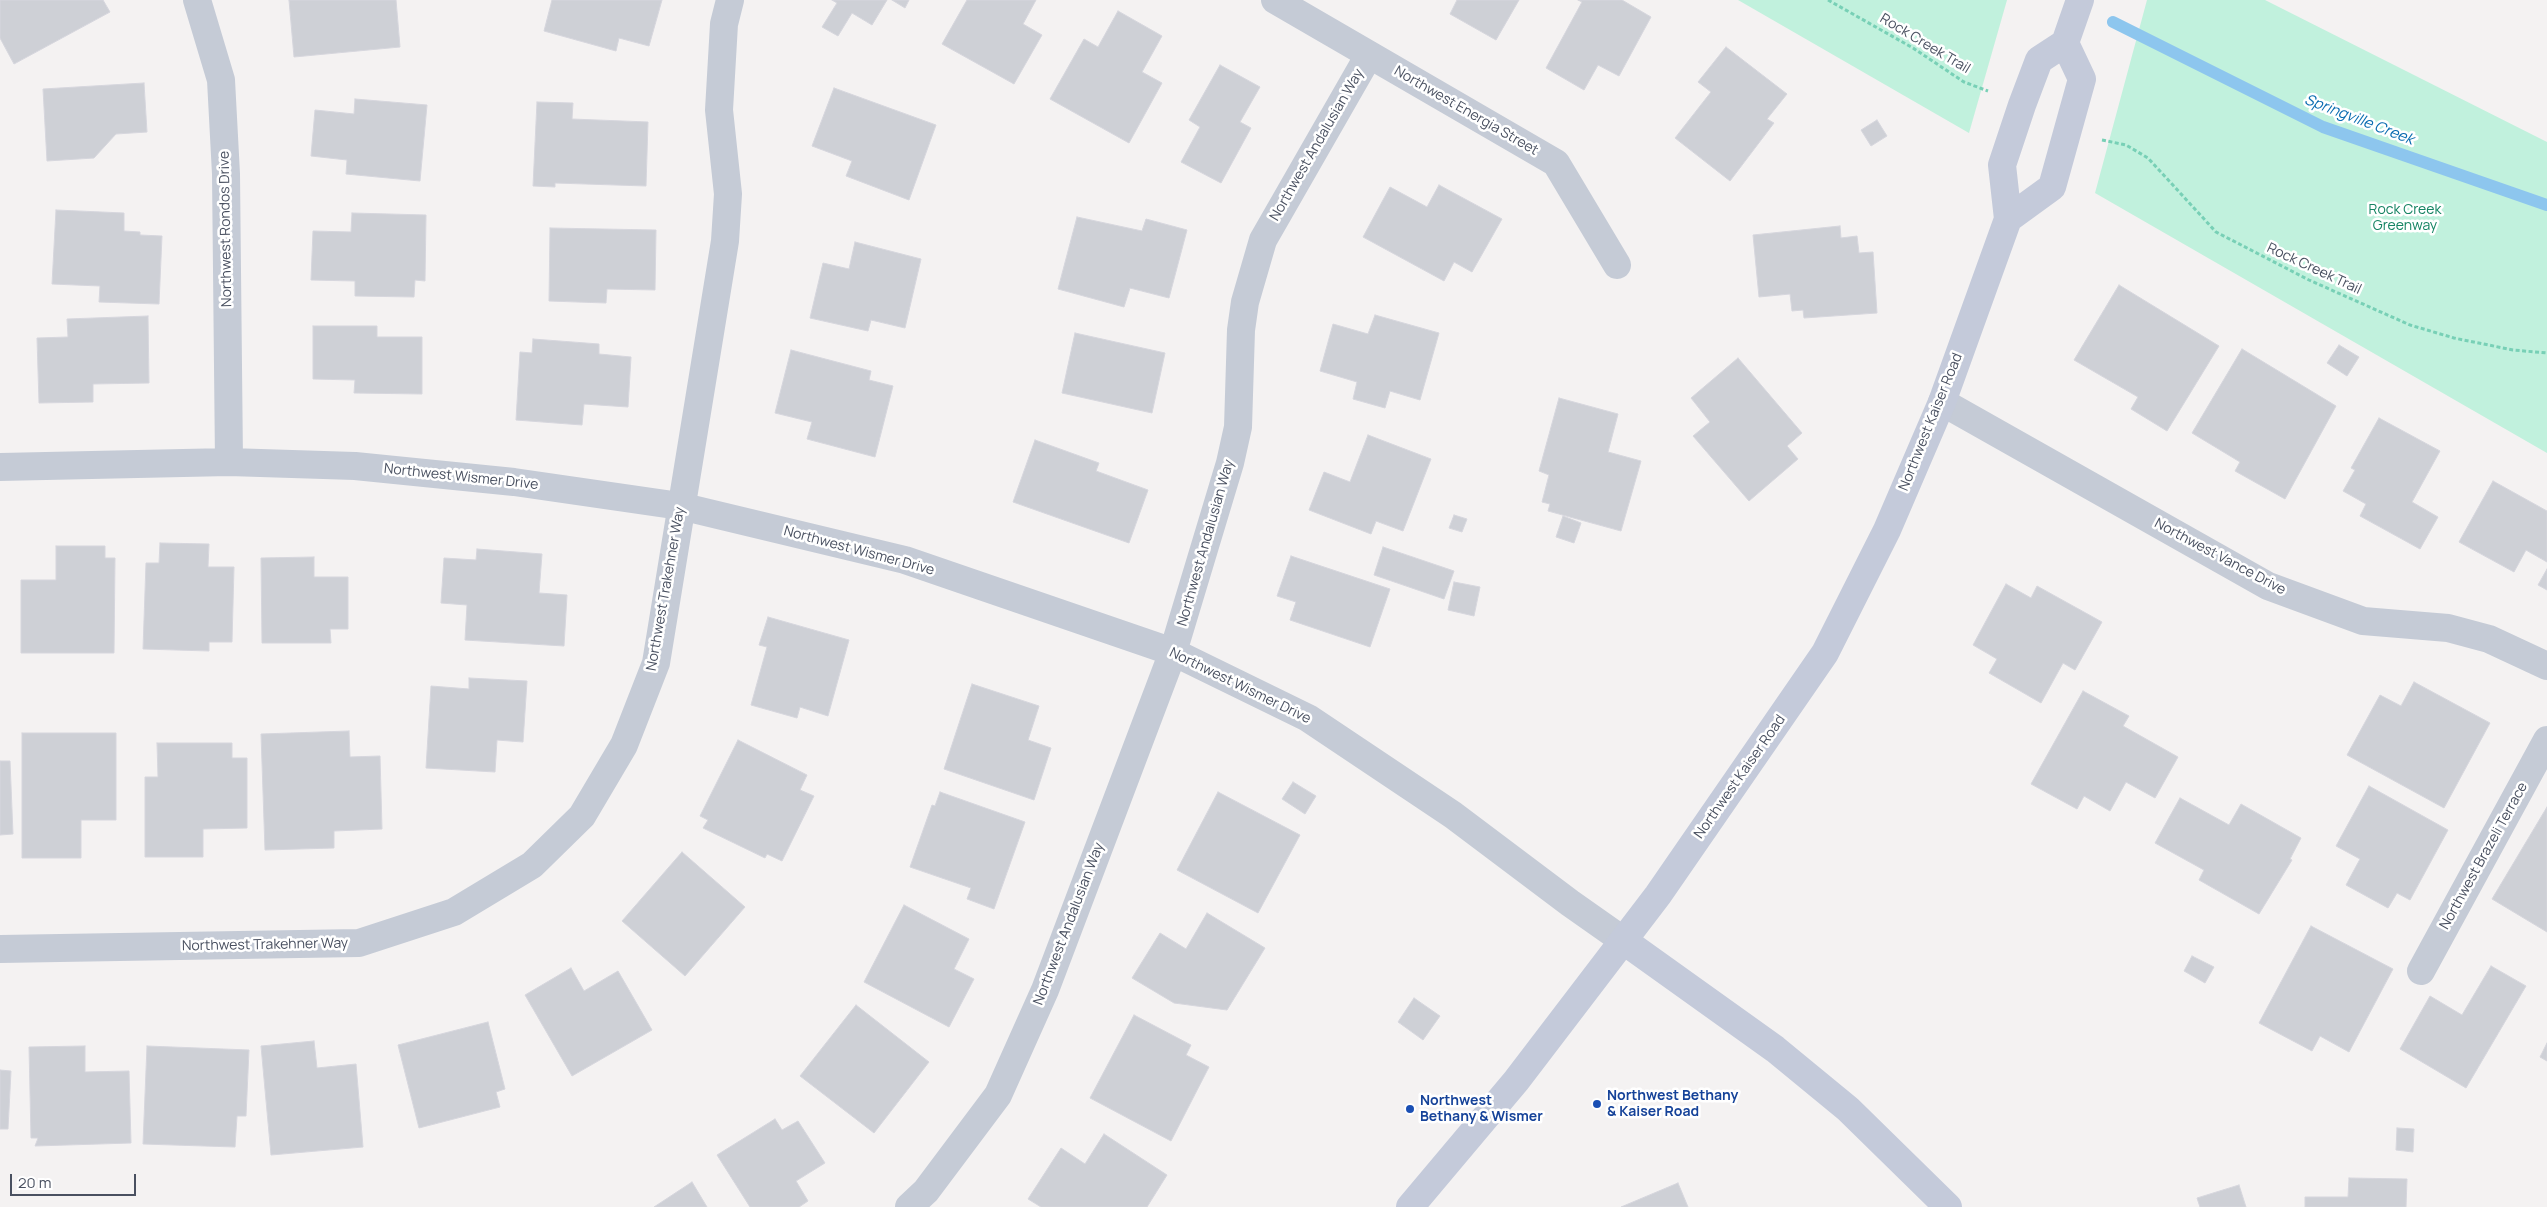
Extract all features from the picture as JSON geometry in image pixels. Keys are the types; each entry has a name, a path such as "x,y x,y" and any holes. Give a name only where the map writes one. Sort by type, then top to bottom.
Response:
{"main road":[{"path":"2008,219 2052,186 2082,79 2065,43 2080,0"},
{"name":"Northwest Kaiser Road","path":"1410,1207 1516,1081 1624,941 1742,776 1824,654 1887,530 1942,402 2008,219 2002,166 2039,60 2065,43"},
{"path":"1624,941 1775,1050 1819,1085 1908,1165 1948,1207"}],"street":[{"name":"Northwest Rondos Drive","path":"197,0 221,80 226,174 229,462"},
{"name":"Northwest Trakehner Way","path":"0,949 359,943 454,912 532,865 582,816 624,745 656,664 680,506 725,241 728,194 719,110 724,24 730,0"},
{"name":"Northwest Energia Street","path":"1275,0 1556,163 1617,265"},
{"name":"Northwest Andalusian Way","path":"909,1207 926,1191 998,1095 1045,990 1173,652 1230,463 1238,426 1242,321 1250,279 1260,248 1369,55"},
{"name":"Northwest Vance Drive","path":"1942,402 2268,586 2363,620 2448,628 2489,639 2547,666"},
{"name":"Northwest Wismer Drive","path":"0,467 229,462 373,468 514,482 680,506 905,560 1173,652 1308,718 1453,815 1624,941"},
{"name":"Northwest Brazeli Terrace","path":"2421,971 2547,740"}],"path":[{"name":"Rock Creek Trail","path":"1828,0 1913,48 1964,82 1986,91"},
{"name":"Rock Creek Trail","path":"2105,141 2126,145 2148,158 2216,232 2300,276 2410,325 2454,338 2513,350 2547,353"}],"green space":[{"path":"1738,0 2007,0 1969,133"},
{"name":"Rock Creek Greenway","path":"2147,0 2265,0 2547,142 2547,453 2095,193"}],"building":[{"path":"0,0 103,0 110,12 14,64 0,38"},
{"path":"289,0 396,0 400,47 294,57"},
{"path":"552,0 662,0 649,46 619,38 616,51 544,31"},
{"path":"832,0 887,0 872,25 852,13 838,36 822,27 837,3"},
{"path":"892,0 909,0 905,8"},
{"path":"967,0 1036,0 1023,24 1042,35 1014,84 942,44"},
{"path":"1457,0 1519,0 1496,40 1450,14"},
{"path":"1578,0 1622,0 1651,17 1619,76 1598,65 1584,90 1546,68 1582,2"},
{"path":"1118,11 1162,36 1142,72 1162,83 1129,143 1050,99 1084,39 1098,47"},
{"path":"1726,47 1787,94 1767,119 1774,123 1730,181 1675,138 1711,92 1698,82"},
{"path":"1220,65 1260,87 1240,122 1251,128 1221,183 1181,162 1200,127 1189,120"},
{"path":"144,83 147,132 116,134 94,158 47,161 43,89"},
{"path":"834,88 936,125 909,200 846,176 852,161 812,146"},
{"path":"355,99 427,105 420,181 346,174 347,160 311,156 315,110 354,114"},
{"path":"537,102 573,103 572,119 648,122 646,186 555,183 555,187 533,186"},
{"path":"1877,120 1887,136 1871,146 1861,130"},
{"path":"1439,185 1502,219 1472,272 1454,262 1444,281 1363,237 1390,187 1427,207"},
{"path":"56,210 124,213 124,231 140,232 140,235 162,236 159,304 99,302 100,286 52,284"},
{"path":"352,213 426,215 425,281 415,280 414,297 355,296 355,281 311,280 313,231 351,232"},
{"path":"1077,217 1142,231 1146,219 1187,230 1169,298 1130,288 1124,307 1058,289"},
{"path":"1840,226 1841,238 1857,236 1859,253 1873,252 1877,313 1804,318 1803,310 1792,311 1790,294 1759,297 1753,235"},
{"path":"550,228 656,230 655,290 607,289 606,303 549,301"},
{"path":"855,242 921,259 905,328 871,320 868,331 810,318 823,263 849,269"},
{"path":"2119,285 2219,346 2167,431 2131,409 2138,397 2074,360"},
{"path":"1375,315 1439,333 1420,400 1390,391 1385,408 1353,399 1357,382 1320,371 1333,324 1368,334"},
{"path":"148,316 149,383 93,384 93,402 39,403 37,338 68,337 67,319"},
{"path":"313,326 377,326 377,337 422,337 422,394 354,393 355,380 313,379"},
{"path":"1075,333 1165,353 1152,413 1062,393"},
{"path":"533,339 599,344 599,354 631,357 628,407 584,404 582,425 516,420 520,352 532,353"},
{"path":"2339,345 2359,357 2347,376 2327,363"},
{"path":"2242,349 2336,406 2285,499 2235,471 2240,462 2192,433"},
{"path":"791,350 871,371 869,380 893,386 875,457 807,439 812,422 775,413"},
{"path":"1738,358 1802,433 1787,446 1798,459 1749,501 1693,436 1710,422 1691,398"},
{"path":"1559,398 1618,414 1608,452 1641,461 1621,531 1548,511 1550,504 1542,502 1549,475 1539,471"},
{"path":"2379,418 2440,451 2412,502 2438,517 2420,549 2360,516 2366,504 2343,491 2355,470 2351,468"},
{"path":"1368,435 1431,459 1403,531 1376,521 1371,534 1309,510 1324,472 1350,482"},
{"path":"1035,440 1099,463 1096,471 1148,490 1129,543 1013,502"},
{"path":"2493,481 2547,511 2547,562 2526,550 2514,572 2459,542"},
{"path":"1454,515 1467,519 1462,532 1449,528"},
{"path":"1563,516 1581,523 1574,543 1556,537"},
{"path":"160,543 209,544 208,567 234,567 232,642 209,642 209,651 143,649 146,563 159,563"},
{"path":"56,546 105,546 105,558 115,558 114,653 21,653 21,580 56,580"},
{"path":"1383,547 1454,571 1444,599 1374,575"},
{"path":"477,549 542,554 539,593 567,595 564,646 465,640 467,605 441,603 444,558 476,560"},
{"path":"1291,556 1390,589 1370,647 1290,620 1296,602 1277,596"},
{"path":"314,557 314,577 348,577 348,629 330,629 331,643 262,643 261,558"},
{"path":"2547,569 2547,590 2538,585"},
{"path":"1454,582 1480,587 1474,616 1448,610"},
{"path":"2006,584 2031,598 2037,586 2102,622 2075,670 2063,663 2041,703 1989,673 1997,659 1973,645"},
{"path":"768,617 849,640 828,716 800,707 797,718 751,705 767,647 759,645"},
{"path":"469,678 527,681 523,742 497,740 495,772 426,768 431,686 469,689"},
{"path":"2414,682 2490,723 2444,808 2347,755 2380,695 2401,706"},
{"path":"972,684 1039,706 1028,740 1051,748 1034,800 944,769"},
{"path":"2083,691 2129,716 2123,726 2178,757 2155,798 2126,782 2110,811 2084,796 2077,809 2031,784"},
{"path":"349,731 350,757 380,756 382,829 334,831 334,848 265,850 261,734"},
{"path":"22,733 116,733 116,820 81,820 81,858 22,858"},
{"path":"738,740 807,775 800,790 814,796 782,861 767,854 765,858 703,828 708,820 700,816"},
{"path":"157,743 232,743 232,758 247,758 247,828 203,829 203,857 145,857 145,777 158,777"},
{"path":"0,761 10,761 13,834 0,835"},
{"path":"1293,782 1316,796 1305,814 1282,799"},
{"path":"2369,786 2448,830 2410,900 2397,893 2388,908 2346,885 2360,859 2336,846"},
{"path":"940,792 1025,822 994,909 967,899 971,888 910,867 932,805 935,806"},
{"path":"1218,792 1300,835 1258,913 1177,870"},
{"path":"2180,798 2229,825 2241,804 2301,838 2290,859 2292,860 2259,914 2199,880 2204,870 2155,843"},
{"path":"2547,807 2547,932 2492,899"},
{"path":"682,852 745,907 685,976 622,921"},
{"path":"904,905 969,939 954,969 974,979 949,1027 864,982"},
{"path":"1207,913 1265,948 1227,1010 1174,1003 1132,978 1160,933 1186,949"},
{"path":"2311,926 2393,969 2349,1052 2320,1036 2312,1051 2259,1023"},
{"path":"2192,956 2214,967 2205,983 2184,971"},
{"path":"2491,966 2526,986 2466,1088 2400,1049 2430,996 2462,1015"},
{"path":"571,968 584,991 618,971 652,1030 572,1076 525,995"},
{"path":"1414,998 1440,1016 1423,1040 1398,1022"},
{"path":"856,1005 929,1062 874,1133 800,1076"},
{"path":"1134,1015 1191,1045 1186,1055 1209,1067 1171,1141 1090,1098"},
{"path":"488,1022 505,1089 496,1092 500,1107 419,1128 398,1045"},
{"path":"314,1041 317,1068 356,1064 363,1147 271,1155 261,1046"},
{"path":"2547,1043 2547,1061 2540,1057"},
{"path":"85,1046 85,1072 129,1071 131,1143 35,1146 38,1138 31,1138 29,1047"},
{"path":"147,1046 249,1050 246,1116 237,1116 235,1147 143,1144"},
{"path":"0,1070 11,1071 8,1129 0,1129"},
{"path":"775,1119 782,1130 798,1121 825,1163 796,1181 808,1201 799,1207 750,1207 717,1155"},
{"path":"2397,1128 2414,1129 2413,1152 2396,1150"},
{"path":"1104,1134 1167,1175 1147,1207 1041,1207 1028,1199 1061,1148 1085,1164"},
{"path":"2349,1178 2407,1179 2406,1207 2305,1207 2305,1197 2348,1197"},
{"path":"692,1182 707,1207 654,1207"},
{"path":"1678,1183 1688,1207 1621,1207"},
{"path":"2239,1185 2246,1207 2200,1207 2197,1198"}],"waterway":[{"name":"Springville Creek","path":"2113,22 2323,127 2547,205"}],"place":[{"name":"Northwest Bethany & Kaiser Road","path":"1597,1104"},
{"name":"Northwest Bethany & Wismer","path":"1410,1109"}]}
